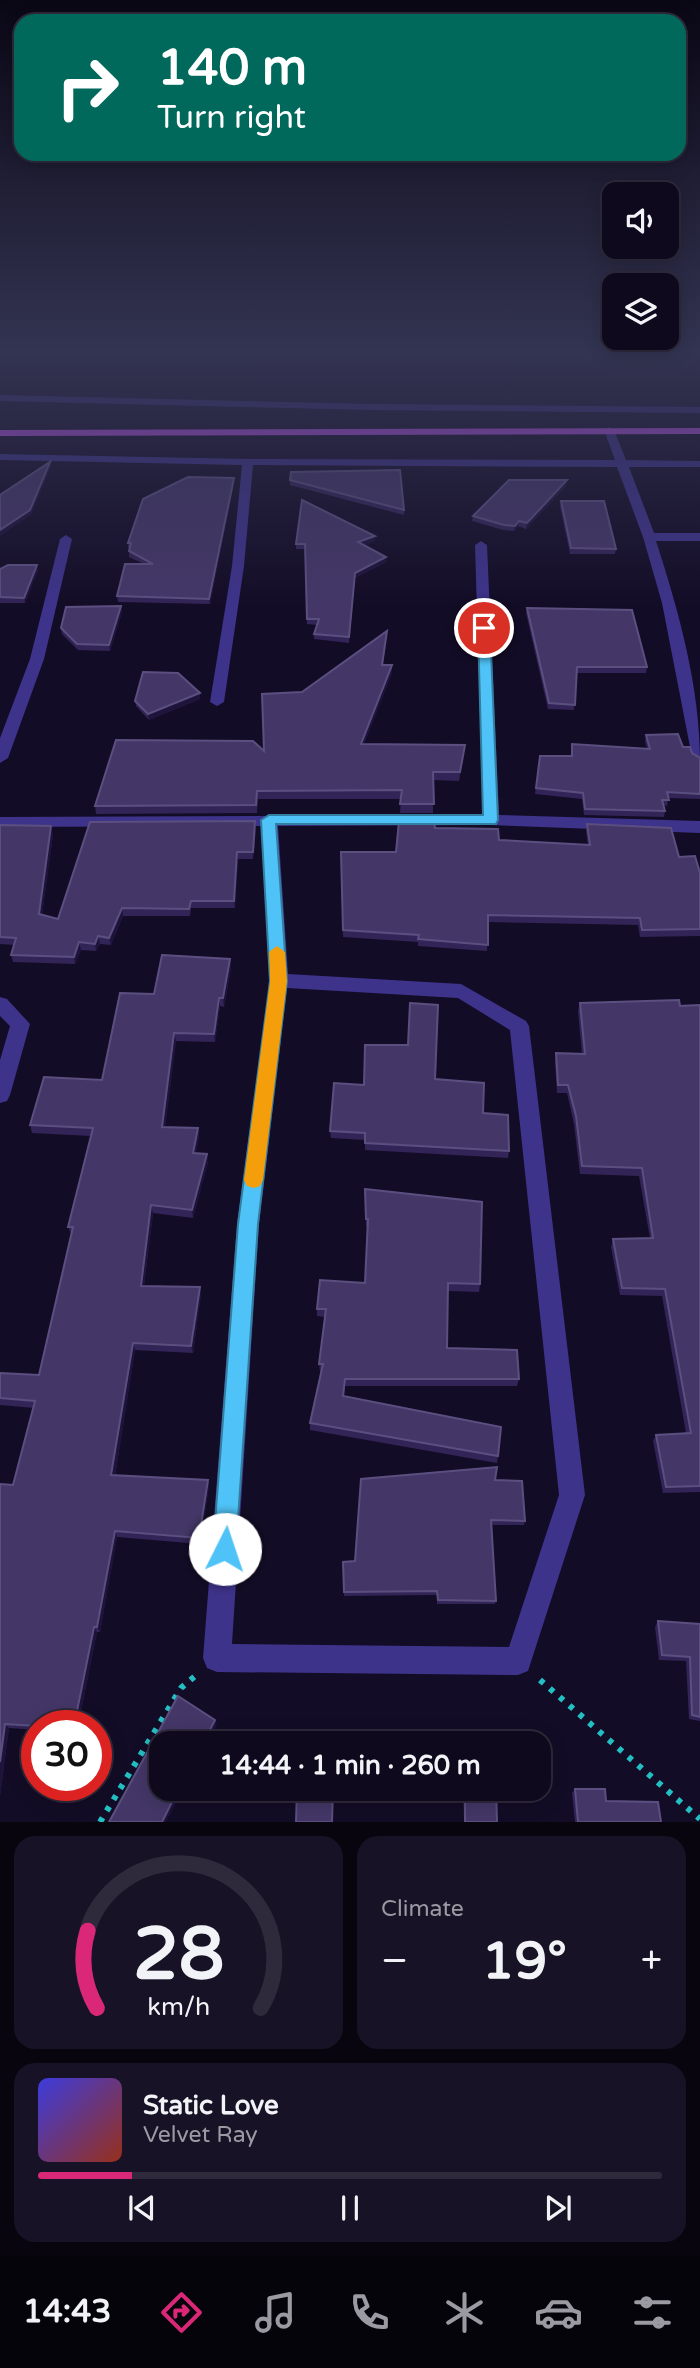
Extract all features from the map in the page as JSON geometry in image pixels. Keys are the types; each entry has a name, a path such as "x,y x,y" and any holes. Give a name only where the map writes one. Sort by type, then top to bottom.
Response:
{"street":[{"path":"611,437 649,537 670,603 700,757"},
{"path":"0,457 248,462 700,464"},
{"path":"217,702 238,566 248,462"},
{"path":"649,537 700,537"},
{"path":"0,758 37,659 66,540"},
{"path":"481,545 491,820"},
{"path":"269,820 279,981 248,1224 217,1658 518,1661 572,1495 519,1026 461,991 279,981"},
{"path":"0,822 491,820 700,827"},
{"path":"0,1004 20,1024 0,1096"}],"path":[{"path":"100,1822 181,1688 217,1658"},
{"path":"518,1661 700,1819"}],"building":[{"path":"50,462 30,510 0,530 0,495"},
{"path":"400,470 404,510 290,480 291,472"},
{"path":"188,477 234,478 209,599 117,596 125,564 153,564 129,551 131,543 128,543 143,499"},
{"path":"509,480 567,480 527,523 519,521 515,526 504,525 473,516"},
{"path":"302,500 375,536 358,542 386,557 355,573 349,637 314,634 319,619 307,619 305,544 296,544"},
{"path":"561,501 604,501 616,549 571,548"},
{"path":"8,565 37,565 24,598 0,597 0,569"},
{"path":"121,606 109,645 77,644 61,628 66,607"},
{"path":"527,608 632,610 647,667 577,667 575,705 549,703"},
{"path":"387,631 382,665 392,665 361,744 465,745 460,772 433,772 434,804 400,804 402,790 257,791 256,805 95,806 116,740 253,741 264,751 262,694 302,692"},
{"path":"143,672 178,673 200,693 148,714 135,701"},
{"path":"678,734 683,747 690,747 692,753 700,758 700,794 667,792 669,800 662,800 665,811 585,809 583,793 536,788 540,756 572,756 572,744 650,749 646,735"},
{"path":"255,821 253,852 237,852 234,901 191,901 189,909 122,908 109,938 98,936 95,944 79,942 74,957 11,955 16,938 0,937 0,825 51,826 39,914 58,919 90,822"},
{"path":"399,821 434,821 435,828 498,829 499,840 590,845 587,824 671,828 679,857 695,856 700,873 700,929 642,930 640,918 488,915 488,945 418,939 419,935 343,930 341,852 396,852"},
{"path":"162,955 230,959 223,998 219,998 214,1034 174,1033 162,1127 198,1128 193,1153 207,1154 192,1210 151,1205 141,1286 200,1287 191,1346 133,1343 111,1475 208,1480 199,1538 115,1531 97,1627 94,1627 77,1710 21,1710 21,1725 5,1724 0,1762 0,1484 13,1485 35,1401 0,1398 0,1373 39,1375 73,1227 68,1227 93,1128 30,1125 44,1077 102,1080 120,993 154,994"},
{"path":"679,1000 680,1006 700,1005 700,1486 666,1487 656,1435 691,1433 665,1289 622,1288 613,1239 653,1238 642,1168 582,1166 576,1116 568,1085 558,1085 556,1053 585,1054 580,1003"},
{"path":"410,1003 438,1005 435,1079 484,1083 483,1113 508,1115 509,1151 365,1143 365,1133 330,1131 334,1083 364,1085 365,1045 408,1045"},
{"path":"365,1189 482,1202 480,1284 448,1283 447,1348 517,1350 519,1379 345,1379 343,1396 501,1427 498,1456 310,1423 323,1364 319,1364 326,1309 317,1309 320,1280 365,1283 368,1219"},
{"path":"497,1467 495,1480 522,1481 525,1521 491,1520 496,1601 438,1600 437,1591 344,1592 343,1562 355,1561 361,1479"},
{"path":"658,1621 700,1624 700,1717 692,1715 690,1657 662,1655"},
{"path":"178,1696 215,1720 209,1731 159,1731"},
{"path":"149,1749 149,1801 172,1801 162,1822 109,1822"},
{"path":"575,1789 605,1789 606,1801 658,1802 661,1822 578,1822"},
{"path":"297,1801 333,1801 332,1822 296,1822"},
{"path":"465,1801 496,1801 497,1822 465,1822"}],"slow traffic":[{"path":"254,1180 279,981 277,952"}],"route":[{"path":"225,1549 248,1224 279,981 269,820 491,820 484,628"}]}
